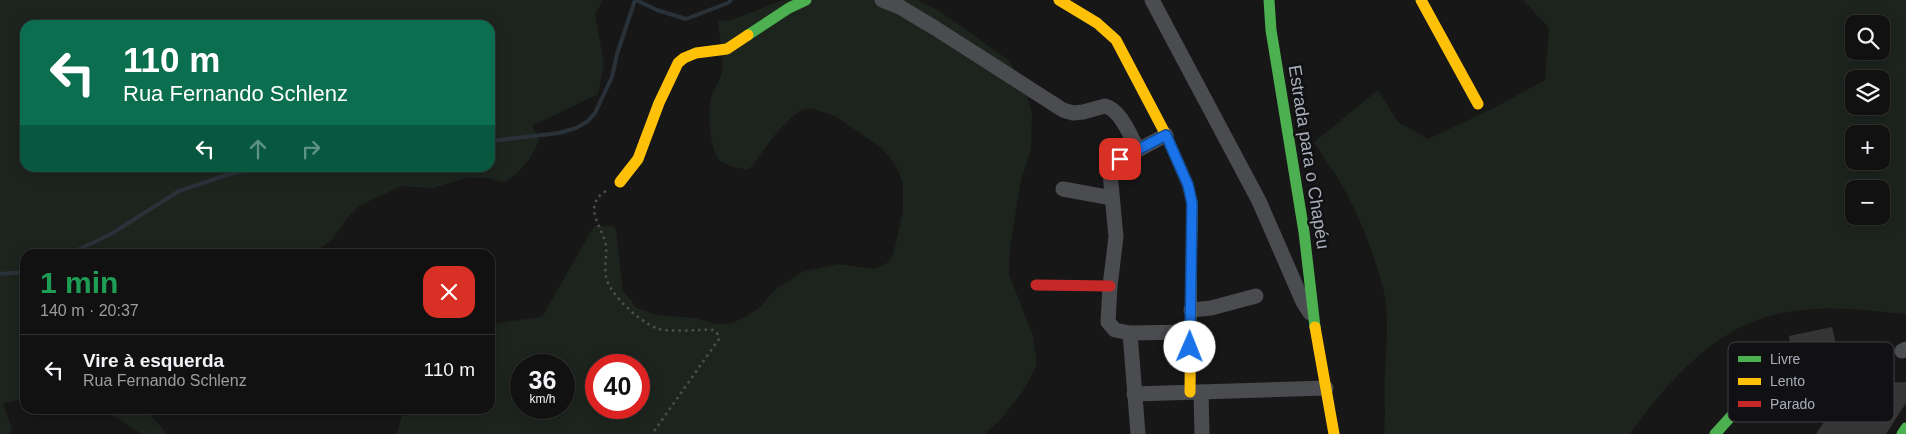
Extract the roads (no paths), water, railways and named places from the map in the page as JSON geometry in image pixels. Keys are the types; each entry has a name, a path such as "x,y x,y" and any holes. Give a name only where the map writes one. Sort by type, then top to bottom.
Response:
{"street":[{"path":"620,182 630,171 642,152 652,118 678,63 696,53 727,49 747,34 774,20 789,8 806,0"},
{"path":"882,0 900,7 935,28 1063,110 1073,113 1105,106 1110,107 1119,116 1138,149"},
{"path":"1059,0 1109,31 1116,40 1166,135 1191,195 1190,332 1195,392 1202,434"},
{"path":"1152,0 1259,201 1303,302 1314,319"},
{"name":"Estrada para o Chapéu","path":"1270,0 1271,30 1304,232 1314,319 1334,434"},
{"path":"1422,0 1478,104"},
{"path":"1166,135 1120,159 1112,168 1110,181 1116,237 1108,322 1115,330 1130,333 1190,332"},
{"path":"1063,189 1112,198"},
{"path":"1036,285 1110,286"},
{"path":"1191,310 1211,308 1256,296"},
{"path":"1130,333 1138,434"},
{"path":"1134,394 1326,388"},
{"path":"1715,434 1728,421"},
{"path":"1902,434 1906,428"}],"waterway":[{"path":"495,140 559,133 576,128 588,121 595,113 612,77 617,54 635,0"},
{"path":"636,0 657,10 686,19 728,3 731,0"},
{"path":"80,249 111,234 179,191 236,172"},
{"path":"0,274 20,272"}]}
